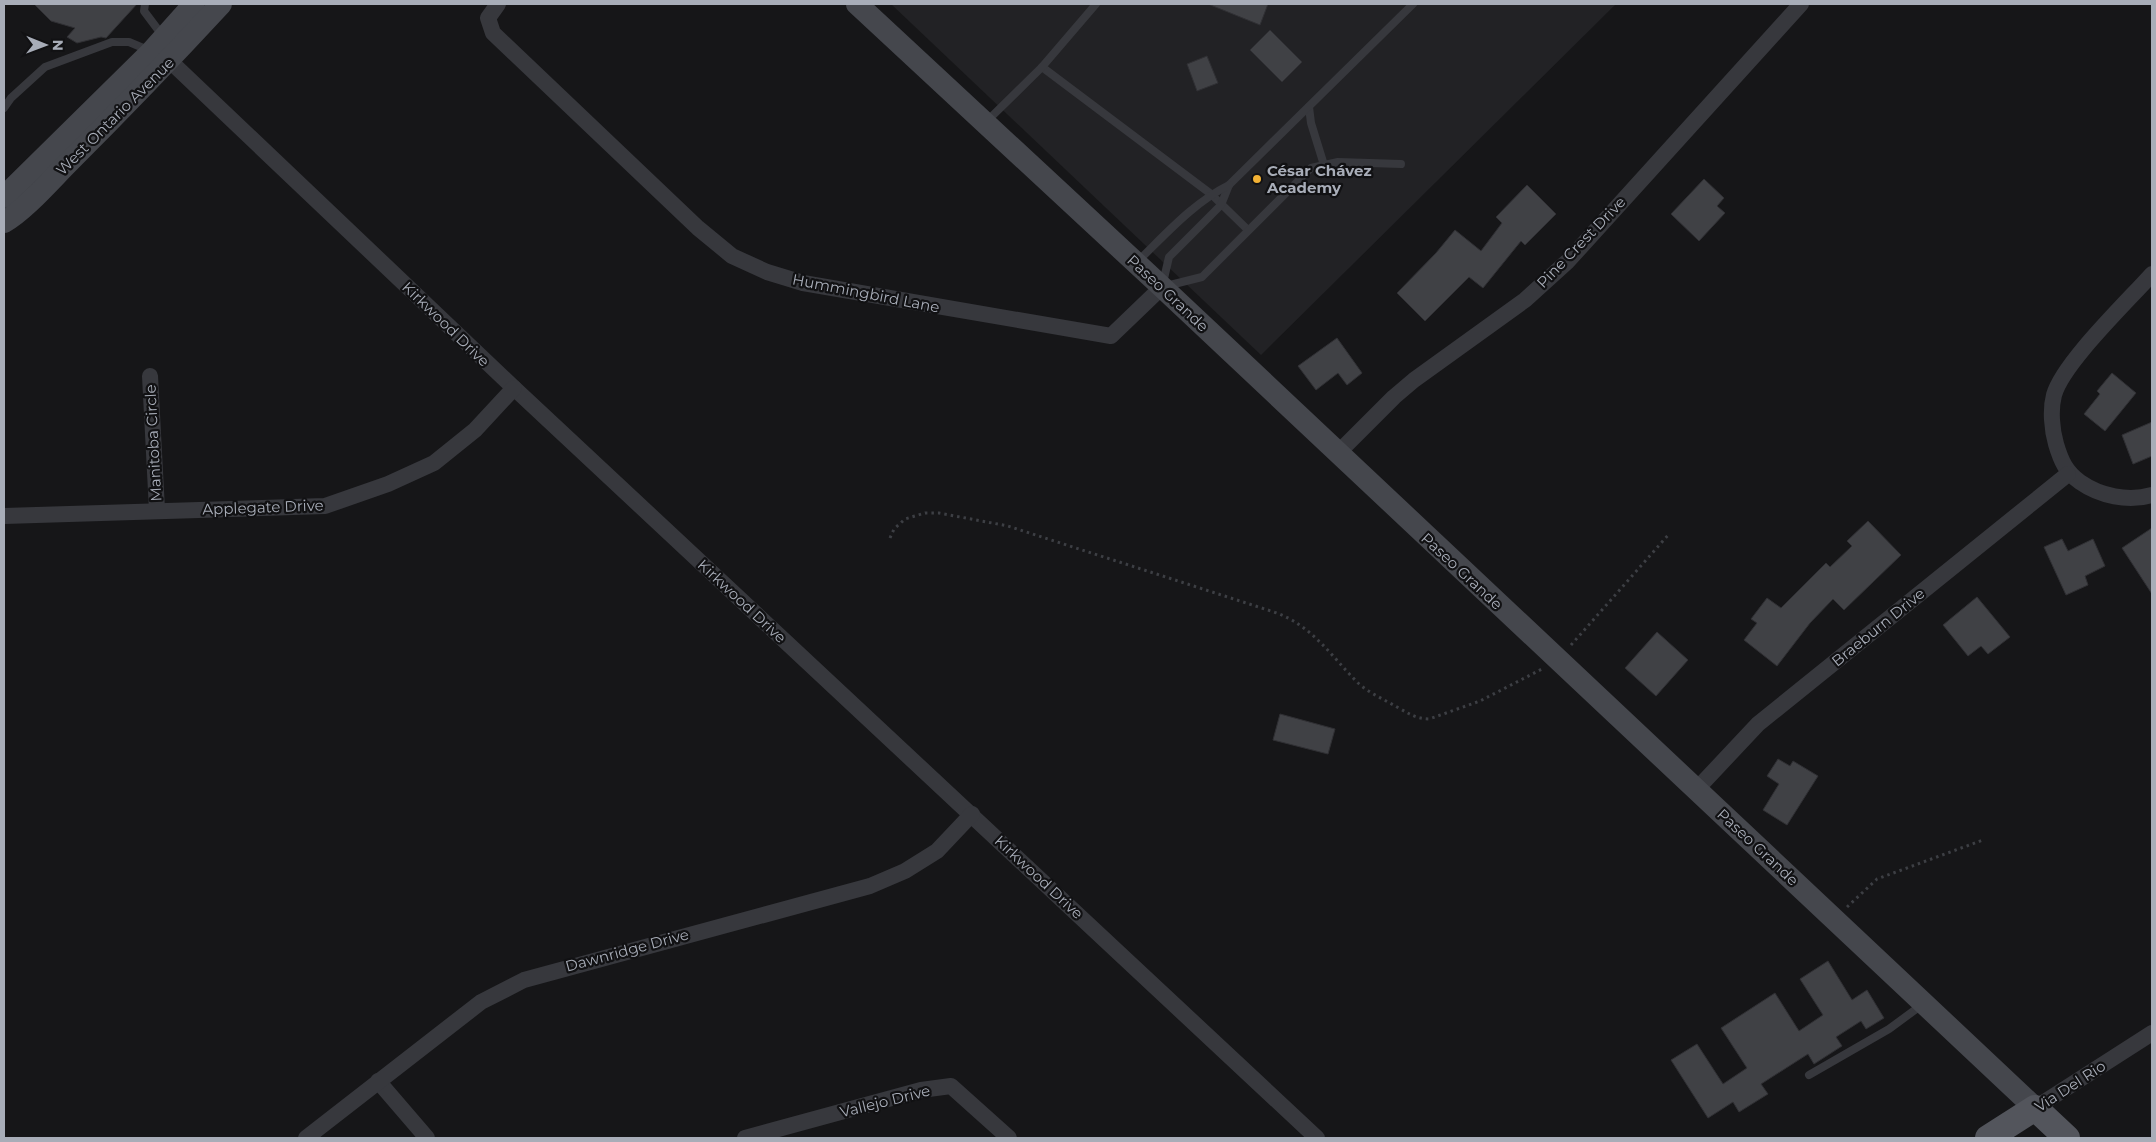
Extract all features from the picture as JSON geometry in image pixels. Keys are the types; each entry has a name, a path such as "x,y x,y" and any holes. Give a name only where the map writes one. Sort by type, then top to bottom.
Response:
{"main road":[{"name":"West Ontario Avenue","path":"4,222 58,173 162,50 194,4"},
{"name":"West Ontario Avenue","path":"4,197 162,50 221,4"},
{"name":"Paseo Grande","path":"857,4 1162,287 1337,454 2067,1138"},
{"name":"Via Del Rio","path":"1988,1138 2035,1108"}],"street":[{"name":"Hummingbird Lane","path":"498,4 488,18 493,33 698,228 732,256 767,272 803,283 1111,336 1162,287"},
{"name":"Pine Crest Drive","path":"1337,454 1407,385 1525,300 1568,260 1801,4"},
{"name":"Kirkwood Drive","path":"162,50 514,388 1317,1138"},
{"path":"2152,274 2068,368 2054,395 2052,417 2054,438 2068,474 2101,494 2141,498 2152,495"},
{"name":"Manitoba Circle","path":"150,376 157,510"},
{"name":"Applegate Drive","path":"4,516 326,506 388,484 434,463 474,430 514,388"},
{"name":"Braeburn Drive","path":"1696,790 1758,724 2068,474"},
{"name":"Dawnridge Drive","path":"306,1138 481,1002 524,980 870,886 905,871 937,851 972,814"},
{"name":"Via Del Rio","path":"2035,1108 2152,1033"},
{"path":"378,1081 427,1138"},
{"name":"Vallejo Drive","path":"745,1138 922,1090 951,1086 1009,1138"}],"lane":[{"path":"145,4 144,11 162,50"},
{"path":"985,123 1042,66 1096,4"},
{"path":"1401,164 1338,162 1311,168 1202,277 1162,287 1169,256 1221,205 1230,186 1413,4"},
{"path":"4,108 11,98 45,67 121,41 162,50"},
{"path":"1042,66 1211,194 1248,230"},
{"path":"1309,107 1311,123 1324,164"},
{"path":"1136,263 1192,209 1211,194 1230,186"},
{"path":"1809,1075 1890,1029 1924,1003"}],"path":[{"path":"890,538 894,529 905,519 925,513 939,513 1008,526 1287,616 1312,633 1364,688 1408,714 1422,719 1429,719 1480,701 1538,672"},
{"path":"1569,648 1670,533"},
{"path":"1847,906 1878,879 1983,840"}],"shaded area":[{"name":"César Chávez Academy","path":"891,4 1616,4 1261,355"}],"building":[{"path":"34,4 137,4 106,38 101,37 77,43 67,37 75,28 51,21"},
{"path":"1208,4 1268,4 1260,25"},
{"path":"1270,30 1302,62 1282,82 1250,50"},
{"path":"1207,56 1218,83 1197,91 1187,64"},
{"path":"1704,179 1724,198 1717,206 1725,213 1699,241 1671,214"},
{"path":"1527,185 1556,214 1525,245 1521,241 1483,288 1469,277 1425,321 1397,293 1436,253 1455,230 1481,251 1502,223 1496,217"},
{"path":"1337,338 1362,373 1347,385 1338,373 1316,390 1298,366"},
{"path":"2112,373 2136,393 2105,431 2084,414 2100,394 2097,391"},
{"path":"2152,422 2152,456 2133,464 2122,435"},
{"path":"1868,521 1901,555 1844,610 1833,599 1810,623 1777,666 1744,640 1757,623 1751,619 1767,598 1781,608 1826,563 1830,567 1852,546 1847,541"},
{"path":"2152,528 2152,594 2122,548"},
{"path":"2062,539 2068,551 2093,539 2105,566 2085,576 2088,585 2066,595 2044,547"},
{"path":"1977,597 2010,637 1988,654 1981,646 1968,656 1943,625"},
{"path":"1657,632 1688,660 1656,696 1625,668"},
{"path":"1280,714 1335,729 1328,754 1273,740"},
{"path":"1778,759 1790,766 1793,761 1818,776 1787,825 1763,810 1779,784 1767,776"},
{"path":"1828,961 1852,1000 1867,990 1884,1018 1866,1029 1861,1021 1836,1037 1842,1046 1814,1064 1808,1054 1761,1084 1768,1094 1739,1112 1733,1102 1708,1118 1671,1060 1697,1044 1723,1084 1747,1068 1721,1028 1775,993 1799,1031 1823,1015 1800,979"}],"place":[{"name":"César Chávez Academy","path":"1257,179"}]}
